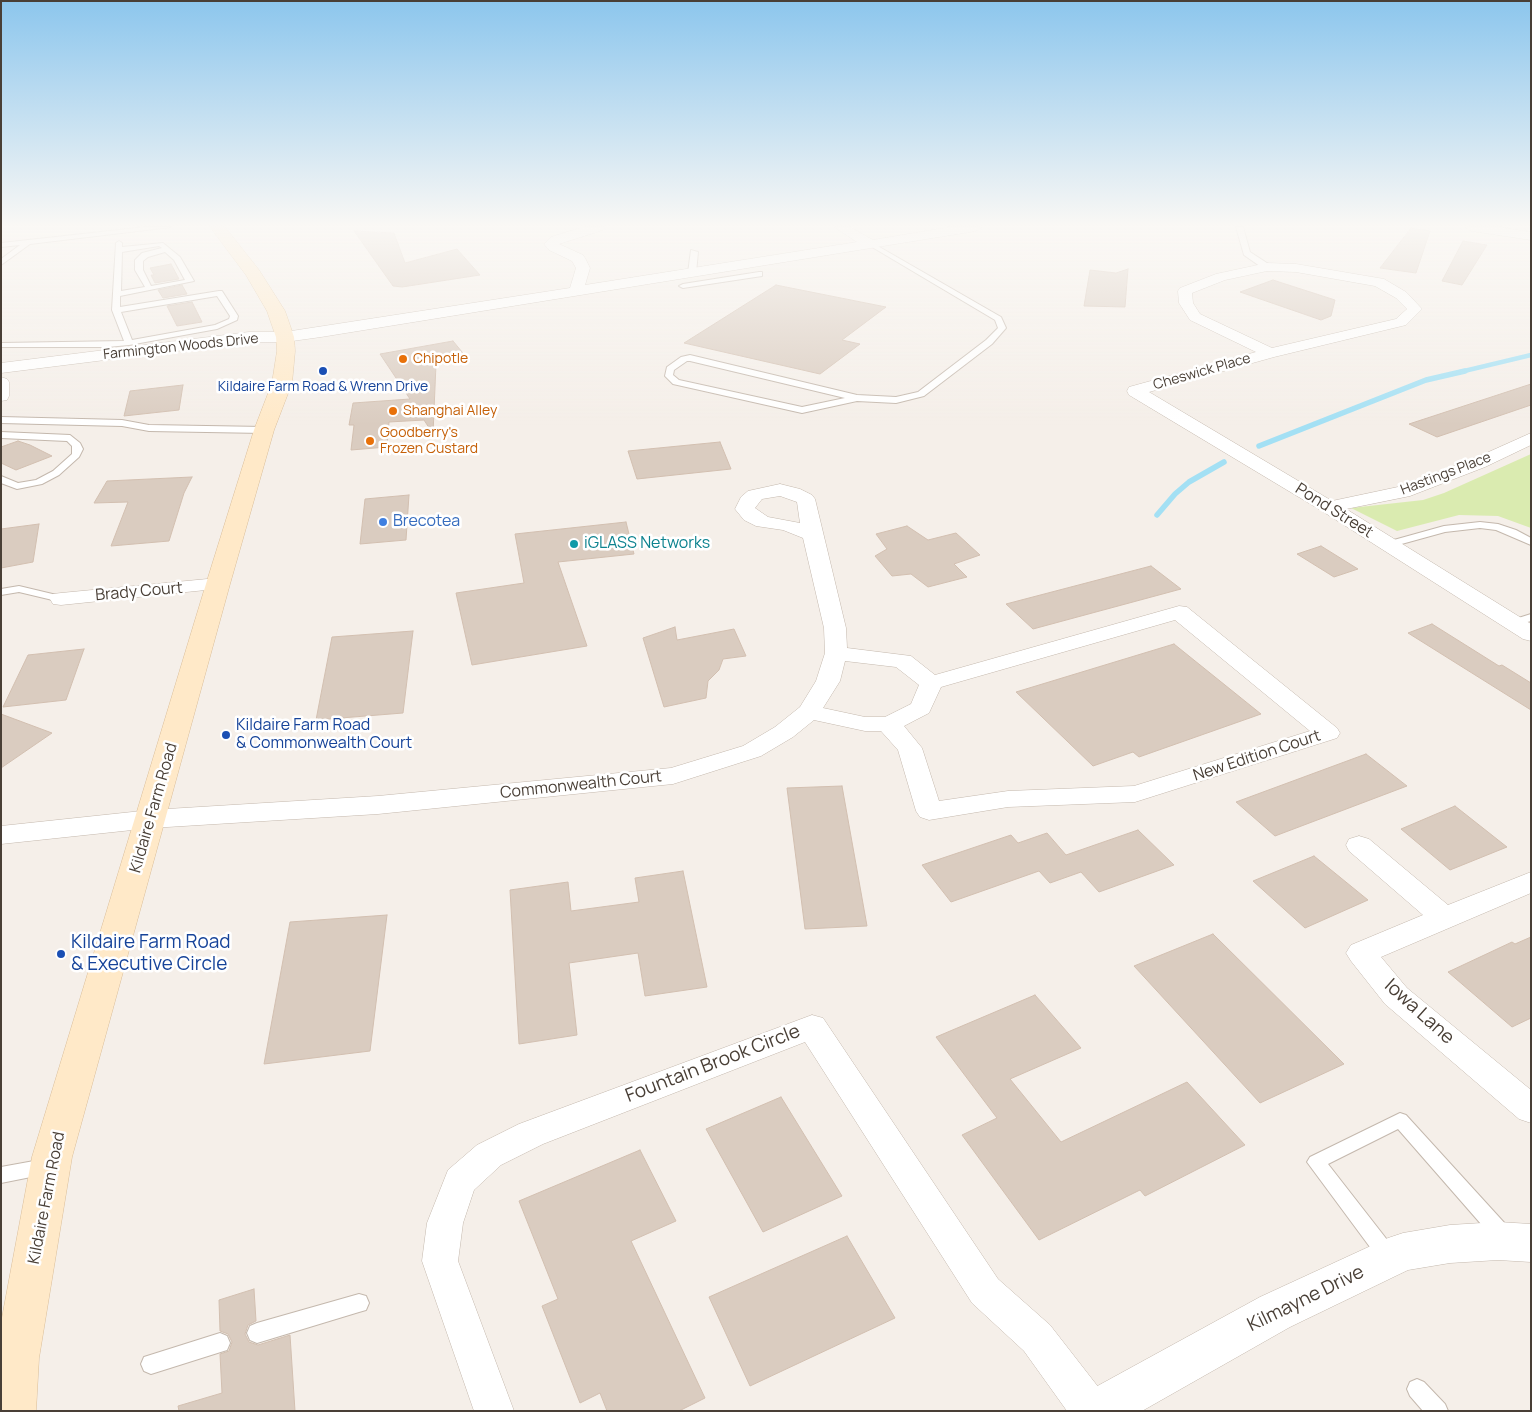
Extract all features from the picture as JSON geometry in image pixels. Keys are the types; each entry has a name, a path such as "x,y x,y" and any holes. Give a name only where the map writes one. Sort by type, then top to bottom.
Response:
{"main road":[{"name":"Kildaire Farm Road","path":"13,1411 17,1358 50,1166 218,584 264,430 282,384 286,351 285,338 276,311 266,293"}],"street":[{"path":"285,338 570,293"},
{"name":"Cheswick Place","path":"1185,293 1186,303 1195,317 1270,352"},
{"name":"Cheswick Place","path":"1135,391 1270,352 1401,322 1415,309 1399,293"},
{"name":"Farmington Woods Drive","path":"1,368 249,337 285,338"},
{"name":"Farmington Woods Drive","path":"1,382 250,349 285,338"},
{"path":"1,382 1,396"},
{"name":"Pond Street","path":"1135,391 1329,507 1388,545 1522,620 1531,634"},
{"name":"Hastings Place","path":"1329,507 1403,492 1479,463 1531,438"},
{"name":"Commonwealth Court","path":"1,835 151,819 378,805 673,776 752,751 784,732 809,712 828,681 836,654 835,628 813,535"},
{"name":"Brady Court","path":"60,599 218,584"},
{"name":"New Edition Court","path":"888,724 910,748 929,811 1008,799 1135,794 1328,733 1179,612 931,683"},
{"path":"809,712 865,724 888,724 908,716 921,708 931,683 903,662 836,654"},
{"path":"1359,845 1444,918"},
{"name":"Iowa Lane","path":"1525,1097 1396,996 1361,953 1530,882"},
{"name":"Fountain Brook Circle","path":"494,1411 440,1261 445,1223 460,1181 489,1155 531,1134 812,1027 984,1291 1038,1338 1092,1411"},
{"name":"Kilmayne Drive","path":"1097,1411 1275,1312 1403,1252 1450,1244 1520,1242"}],"lane":[{"path":"123,293 117,294 116,310 129,343"},
{"path":"1,345 107,345 129,343 217,327 233,320 234,316 219,293 116,310"},
{"path":"857,398 802,410 676,382 670,376 670,369 684,359 690,358 857,398 896,400 921,394 990,342 1002,328 998,319 953,293"},
{"path":"1,420 122,423 149,428 200,430 264,430"},
{"path":"1,435 70,438 78,445 76,455 56,473 38,482 17,486 1,479"},
{"path":"1388,545 1444,529 1480,525 1498,527 1531,542"},
{"path":"1,592 19,589 60,599"},
{"path":"1390,1258 1316,1162 1400,1120 1520,1242"},
{"path":"1,1175 50,1166"},
{"path":"257,1333 359,1304"},
{"path":"151,1364 220,1343"},
{"path":"1417,1389 1438,1411"}],"green space":[{"path":"1531,454 1531,528 1498,516 1459,515 1397,531 1351,508 1423,500 1444,493"}],"building":[{"path":"160,293 187,294 163,298"},
{"path":"763,293 815,293 886,307 842,340 860,344 820,374 684,343"},
{"path":"1086,293 1126,293 1125,307 1084,306"},
{"path":"1243,293 1313,293 1335,300 1331,316 1321,320"},
{"path":"192,302 202,322 177,326 167,306"},
{"path":"453,341 467,358 436,364 433,434 424,420 389,422 387,447 351,450 354,425 349,425 353,403 410,399 380,354"},
{"path":"1531,384 1531,405 1437,437 1409,424"},
{"path":"183,385 179,410 124,416 130,391"},
{"path":"18,441 52,456 16,470 1,463 1,447"},
{"path":"720,442 731,469 637,479 628,451"},
{"path":"192,477 184,493 169,541 111,546 128,502 94,503 107,481"},
{"name":"Brecotea","path":"409,495 406,540 360,544 365,499"},
{"path":"626,522 634,554 558,562 587,646 472,665 456,593 524,583 515,534"},
{"path":"39,524 33,562 1,568 1,529"},
{"path":"907,526 928,540 956,533 980,555 954,564 967,577 928,587 911,574 892,576 875,556 887,549 876,534"},
{"path":"1321,546 1358,569 1334,577 1297,554"},
{"path":"1151,566 1181,589 1033,629 1006,604"},
{"path":"1432,624 1499,666 1502,665 1531,683 1531,710 1408,633"},
{"path":"675,627 677,640 734,629 746,656 723,659 719,670 708,681 706,698 664,707 643,638"},
{"path":"413,631 403,713 316,720 332,637"},
{"path":"1174,644 1261,714 1139,757 1133,752 1093,766 1016,692"},
{"path":"84,649 66,700 3,707 28,655"},
{"path":"1,714 52,733 1,768"},
{"path":"1366,754 1407,786 1275,836 1236,802"},
{"path":"842,786 867,926 805,929 787,788"},
{"path":"1455,806 1507,847 1450,870 1401,829"},
{"path":"1138,830 1174,865 1099,892 1081,872 1050,883 1039,871 951,902 922,865 1011,835 1018,843 1047,833 1066,855"},
{"path":"1314,856 1368,900 1305,928 1253,881"},
{"path":"683,871 707,987 645,996 638,953 569,963 577,1035 519,1044 510,890 568,882 571,911 639,902 635,878"},
{"path":"387,915 370,1051 264,1064 290,922"},
{"path":"1213,934 1344,1064 1260,1103 1134,966"},
{"path":"1531,937 1531,1018 1512,1027 1448,972 1512,942 1515,944"},
{"path":"1035,995 1081,1048 1010,1079 1061,1142 1187,1082 1245,1145 1145,1196 1140,1190 1039,1240 962,1135 997,1118 936,1037"},
{"path":"781,1097 842,1196 763,1232 706,1129"},
{"path":"640,1150 676,1221 631,1241 705,1398 679,1411 607,1411 600,1393 580,1403 542,1306 558,1299 519,1201"},
{"path":"847,1236 895,1318 750,1386 709,1297"},
{"path":"254,1289 256,1321 248,1325 245,1334 249,1342 258,1345 290,1335 295,1411 179,1411 178,1406 222,1393 220,1354 229,1351 232,1342 228,1334 220,1331 219,1300"}],"waterway":[{"path":"1460,372 1531,355"},
{"path":"1259,446 1426,380 1465,371"},
{"path":"1157,515 1175,494 1189,482 1224,462"}],"place":[{"name":"Chipotle","path":"403,359"},
{"name":"Kildaire Farm Road & Wrenn Drive","path":"323,371"},
{"name":"Shanghai Alley","path":"393,411"},
{"name":"Goodberry's Frozen Custard","path":"370,441"},
{"name":"Brecotea","path":"383,522"},
{"name":"iGLASS Networks","path":"574,544"},
{"name":"Kildaire Farm Road & Commonwealth Court","path":"226,735"},
{"name":"Kildaire Farm Road & Executive Circle","path":"61,954"}]}
